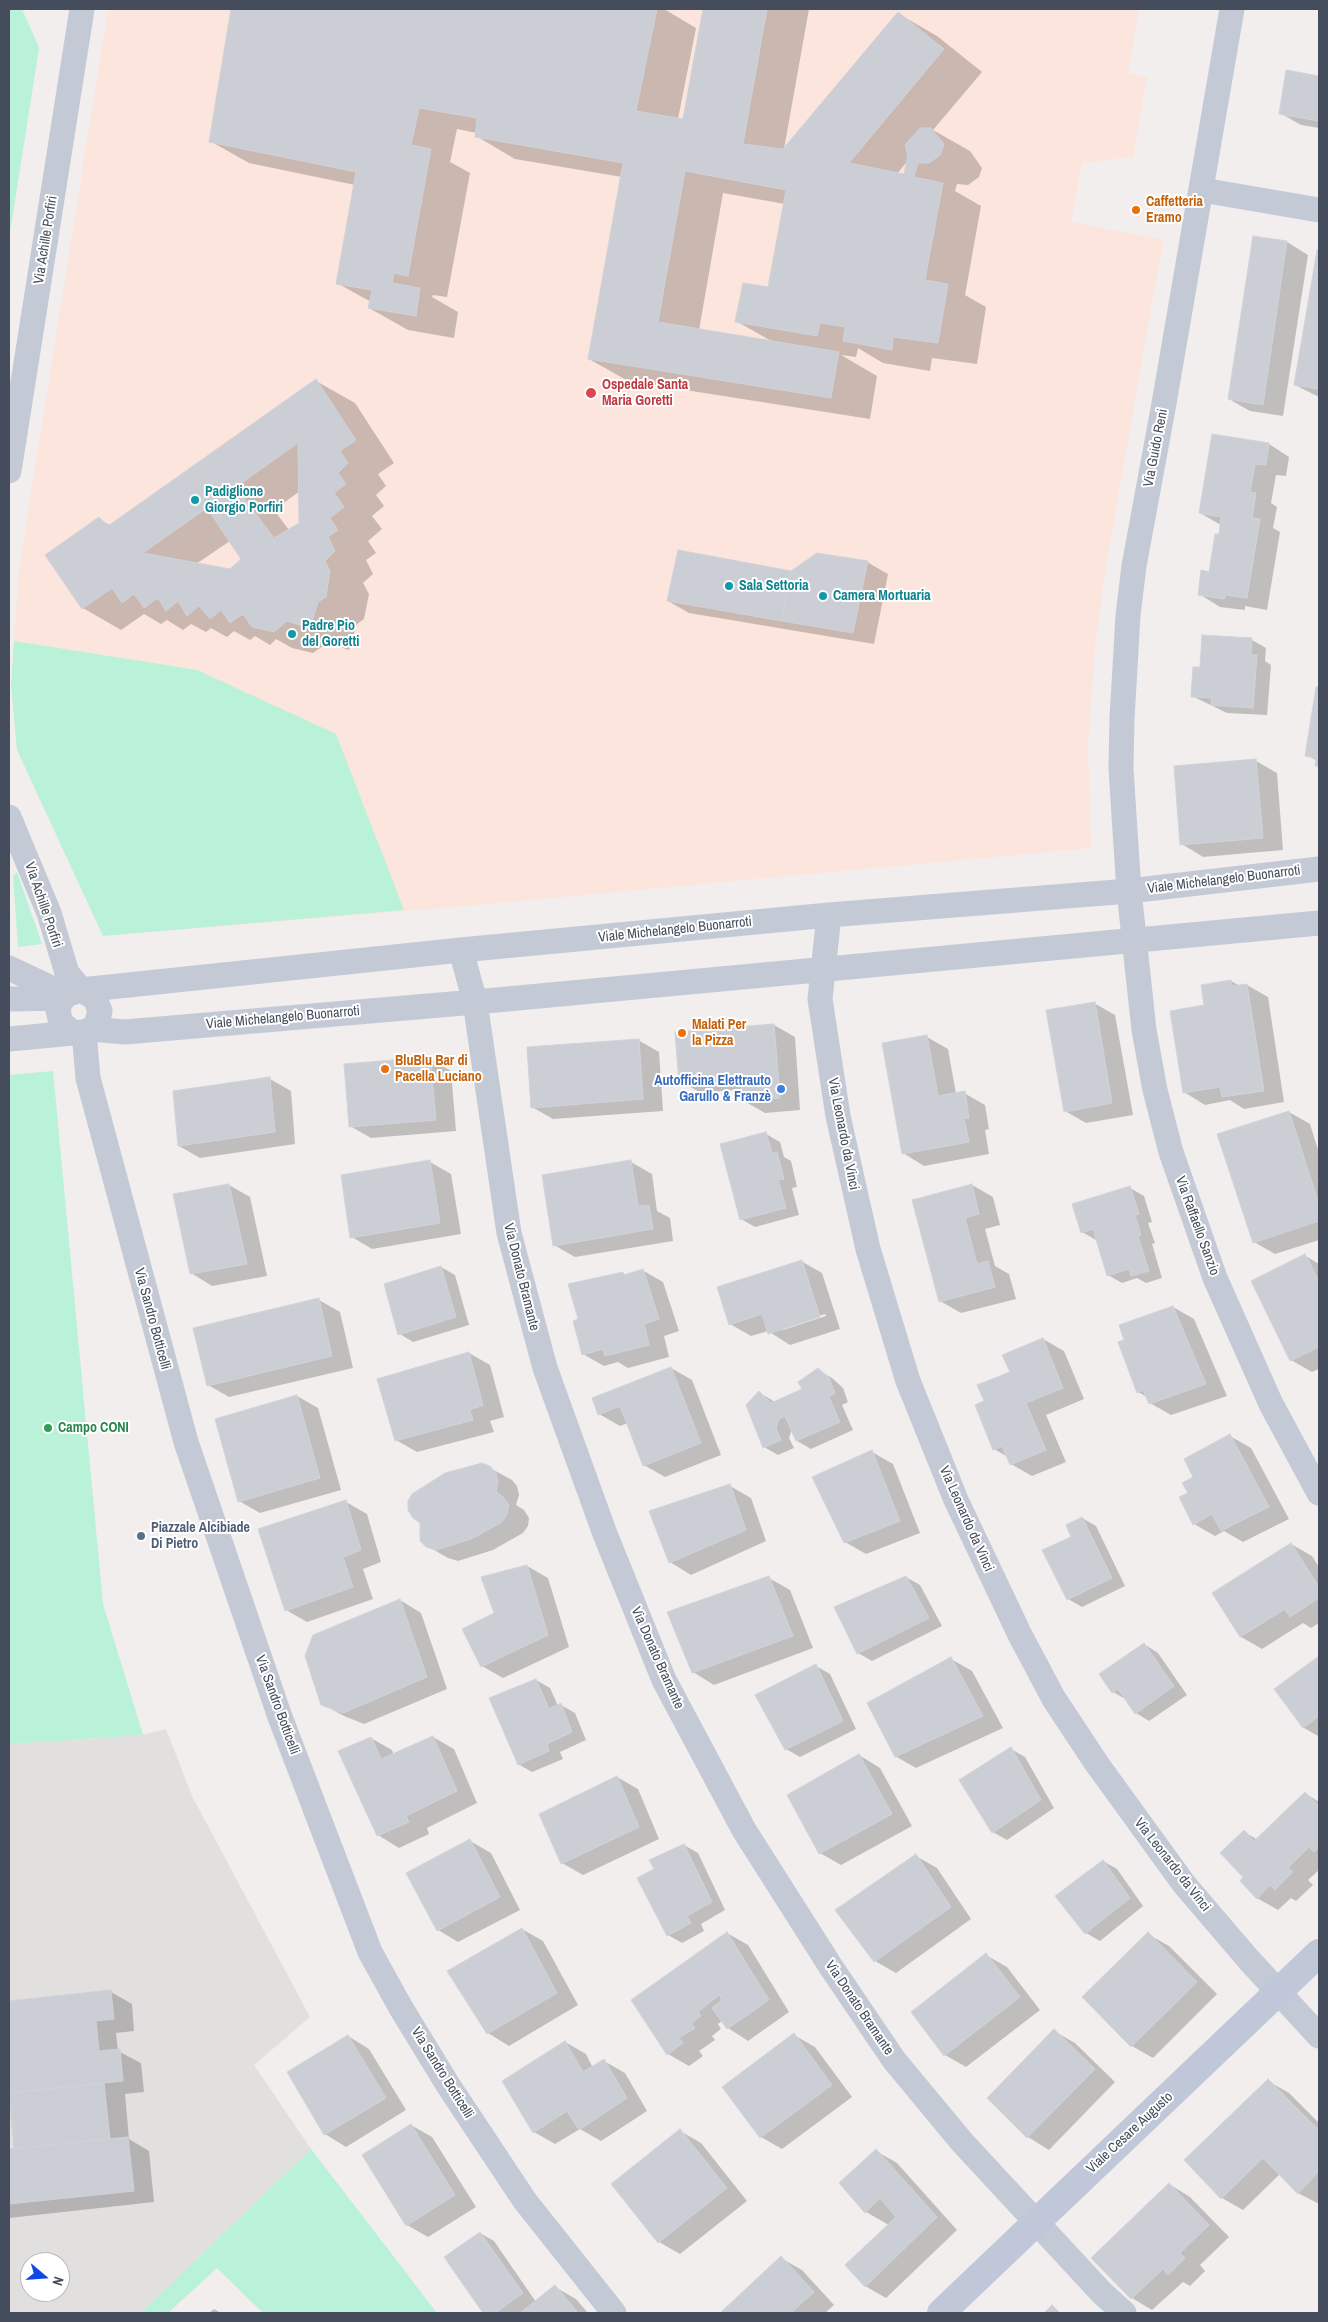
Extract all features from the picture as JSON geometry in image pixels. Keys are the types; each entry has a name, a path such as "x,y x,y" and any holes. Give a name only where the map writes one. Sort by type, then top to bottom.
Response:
{"main road":[{"name":"Viale Cesare Augusto","path":"941,2313 1319,1953"}],"street":[{"name":"Via Achille Porfiri","path":"9,471 82,9"},
{"name":"Via Guido Reni","path":"1129,891 1121,768 1128,615 1134,566 1202,190 1232,9"},
{"path":"1202,190 1319,210"},
{"name":"Via Achille Porfiri","path":"9,817 42,896 73,993"},
{"name":"Viale Michelangelo Buonarroti","path":"9,999 461,950 829,915 1129,891 1319,869"},
{"name":"Viale Michelangelo Buonarroti","path":"1129,891 1134,941"},
{"path":"822,970 829,915"},
{"name":"Viale Michelangelo Buonarroti","path":"9,1039 84,1031 125,1032 475,1002 1319,923"},
{"name":"Via Raffaello Sanzio","path":"1134,941 1144,1030 1155,1090 1171,1152 1186,1198 1215,1278 1240,1336 1271,1404 1319,1493"},
{"path":"461,950 475,1002"},
{"path":"9,968 73,993 95,998 100,1011 96,1024 84,1031 71,1032 61,1023 58,1010 73,993"},
{"name":"Via Leonardo da Vinci","path":"822,970 820,999 838,1116 868,1249 908,1381 956,1500 1020,1635 1064,1715 1097,1764 1184,1884 1319,2036"},
{"name":"Via Donato Bramante","path":"475,1002 509,1233 544,1368 605,1534 664,1680 744,1830 831,1967 894,2060 962,2142 1102,2293 1124,2313"},
{"name":"Via Sandro Botticelli","path":"84,1031 88,1078 186,1442 280,1717 370,1952 401,2008 525,2201 614,2313"}],"shaded area":[{"name":"Ospedale Santa Maria Goretti","path":"108,9 1139,9 1128,74 1147,77 1133,157 1082,163 1071,222 1163,240 1107,560 1095,646 1088,744 1091,848 444,908 103,936 17,750 11,685 19,569"},
{"path":"166,1729 192,1796 310,2017 254,2065 311,2149 141,2313 9,2313 9,1744 143,1735"}],"green space":[{"path":"9,9 22,9 39,48 9,239"},
{"path":"14,641 197,670 336,734 404,910 103,936 17,750 11,685"},
{"path":"17,872 42,944 18,947 13,876"},
{"name":"Campo CONI","path":"53,1071 103,1604 143,1735 9,1744 9,1075"},
{"path":"311,2149 437,2313 263,2313 217,2268 168,2313 141,2313"}],"building":[{"path":"231,9 657,9 636,111 683,119 703,9 767,9 743,144 783,149 898,12 944,49 849,163 904,174 908,155 905,145 920,128 931,128 944,144 940,155 929,163 918,163 914,177 943,183 925,280 948,284 938,343 893,337 892,350 843,341 845,327 820,323 817,336 735,322 743,283 768,287 786,190 685,171 658,322 839,352 831,398 588,359 623,163 475,137 477,118 419,108 411,145 431,149 408,276 394,273 392,283 420,288 416,316 368,308 372,290 336,284 356,172 209,142"},
{"path":"1286,70 1319,76 1319,121 1279,114"},
{"path":"1253,236 1287,241 1263,405 1228,399"},
{"path":"1317,250 1319,250 1319,389 1294,385"},
{"name":"Padiglione Giorgio Porfiri","path":"316,379 356,440 340,451 348,463 338,473 346,484 334,493 344,507 330,518 338,530 328,537 335,551 325,561 330,571 326,597 318,602 310,628 287,621 274,632 252,627 243,614 230,623 221,610 210,619 199,606 187,616 178,601 166,611 158,598 144,608 134,594 122,603 112,588 82,609 45,555 99,517 108,526","holes":["298,443 299,523 274,538 236,487","207,508 241,559 230,569 143,553"]},
{"path":"1212,434 1269,443 1266,465 1255,464 1250,492 1256,493 1252,518 1260,519 1247,598 1225,595 1224,599 1198,595 1201,570 1209,572 1215,534 1219,534 1221,517 1199,513"},
{"name":"Sala Settoria","path":"678,550 791,571 782,621 667,601"},
{"name":"Camera Mortuaria","path":"817,553 868,561 853,633 782,621 791,571"},
{"path":"1202,635 1252,638 1251,655 1257,655 1253,708 1211,705 1212,698 1191,697 1193,667 1200,667"},
{"path":"1316,687 1319,687 1319,766 1315,766 1316,758 1305,756"},
{"path":"1256,759 1263,838 1180,845 1174,766"},
{"path":"1231,980 1232,986 1247,984 1264,1091 1222,1097 1220,1087 1183,1093 1170,1011 1204,1005 1201,985"},
{"path":"1095,1002 1112,1103 1064,1112 1046,1010"},
{"path":"774,1024 780,1098 743,1102 740,1083 720,1085 719,1078 679,1082 675,1032"},
{"path":"927,1035 938,1096 965,1091 969,1118 964,1119 969,1142 902,1154 882,1043"},
{"path":"639,1039 643,1099 531,1108 527,1047"},
{"path":"430,1057 436,1120 349,1127 344,1064"},
{"path":"270,1077 275,1132 178,1146 173,1091"},
{"path":"1289,1111 1319,1204 1319,1221 1253,1243 1217,1134"},
{"path":"766,1132 772,1153 777,1152 784,1179 778,1180 786,1208 740,1220 720,1144"},
{"path":"430,1160 440,1223 350,1238 341,1175"},
{"path":"631,1160 638,1206 649,1205 653,1229 553,1246 542,1175"},
{"path":"229,1184 247,1264 190,1274 173,1194"},
{"path":"972,1184 979,1214 965,1218 977,1264 988,1261 995,1287 939,1302 912,1200"},
{"path":"1130,1186 1139,1214 1135,1215 1141,1235 1138,1236 1149,1271 1131,1276 1129,1269 1107,1276 1093,1229 1081,1233 1072,1204"},
{"path":"1305,1254 1319,1281 1319,1347 1290,1361 1251,1281"},
{"path":"802,1260 820,1317 768,1334 762,1314 729,1325 717,1287"},
{"path":"441,1266 456,1317 398,1335 384,1284"},
{"path":"643,1269 659,1319 644,1324 649,1345 605,1356 603,1349 582,1355 573,1321 578,1319 568,1284 623,1272 624,1275"},
{"path":"319,1298 332,1356 207,1386 193,1328"},
{"path":"1173,1306 1206,1384 1149,1404 1143,1390 1137,1393 1118,1342 1124,1340 1119,1325"},
{"path":"1043,1338 1063,1388 1026,1403 1046,1450 1010,1465 1002,1446 993,1450 975,1405 984,1401 977,1385 1010,1372 1002,1355"},
{"path":"469,1352 483,1405 470,1410 473,1420 395,1441 377,1379"},
{"path":"671,1367 701,1443 643,1466 620,1406 598,1415 592,1398"},
{"path":"818,1368 829,1378 835,1393 829,1397 840,1422 796,1441 785,1416 779,1419 776,1429 781,1440 763,1448 746,1405 759,1391 771,1403 802,1389 798,1382"},
{"path":"297,1395 320,1478 238,1502 215,1419"},
{"path":"1230,1434 1269,1507 1221,1531 1212,1514 1193,1525 1179,1497 1188,1493 1182,1483 1193,1477 1184,1459"},
{"path":"872,1450 900,1521 844,1543 812,1477"},
{"path":"482,1463 490,1466 496,1473 498,1482 496,1492 509,1505 507,1514 502,1522 471,1539 436,1550 426,1547 420,1541 420,1523 413,1518 408,1510 408,1501 412,1494 445,1473"},
{"path":"730,1484 746,1530 669,1563 649,1511"},
{"path":"346,1500 361,1550 343,1557 353,1587 285,1611 258,1529"},
{"path":"1082,1517 1112,1578 1067,1600 1042,1550 1071,1537 1066,1525"},
{"path":"1291,1543 1319,1587 1319,1598 1290,1617 1285,1609 1240,1637 1212,1593"},
{"path":"527,1565 548,1635 481,1667 462,1629 494,1613 481,1577"},
{"path":"769,1576 793,1636 692,1673 667,1612"},
{"path":"906,1576 929,1618 857,1654 834,1607"},
{"path":"400,1599 427,1677 343,1713 321,1705 305,1656 313,1635"},
{"path":"1144,1643 1174,1686 1135,1714 1118,1689 1112,1693 1099,1674"},
{"path":"1319,1656 1319,1716 1303,1728 1274,1689"},
{"path":"951,1657 983,1716 895,1757 867,1703"},
{"path":"816,1664 843,1721 785,1750 755,1695"},
{"path":"536,1679 549,1709 561,1703 572,1732 547,1744 549,1751 518,1765 489,1698"},
{"path":"433,1736 457,1791 406,1816 409,1822 377,1836 338,1751 371,1737 381,1759"},
{"path":"1011,1747 1041,1800 992,1833 959,1780"},
{"path":"859,1754 892,1814 819,1854 787,1795"},
{"path":"617,1776 639,1827 561,1864 539,1814"},
{"path":"1305,1792 1319,1804 1319,1847 1314,1852 1309,1847 1288,1868 1293,1872 1275,1890 1270,1885 1257,1899 1240,1881 1243,1877 1220,1853 1244,1830 1254,1841"},
{"path":"470,1839 500,1897 437,1931 406,1873"},
{"path":"684,1844 712,1902 687,1916 691,1923 667,1936 637,1878 654,1869 649,1860"},
{"path":"916,1854 951,1907 874,1962 835,1910"},
{"path":"1103,1860 1130,1898 1085,1934 1055,1896"},
{"path":"522,1928 557,1993 487,2034 447,1971"},
{"path":"727,1932 769,2000 727,2029 712,2008 722,2000 719,1995 698,2012 701,2016 691,2023 695,2028 679,2038 683,2043 667,2055 631,2000"},
{"path":"1148,1932 1197,1982 1131,2047 1082,1997"},
{"path":"986,1953 1020,1997 944,2056 911,2012"},
{"path":"111,1990 114,2019 96,2021 99,2051 120,2049 123,2081 9,2093 9,2001"},
{"path":"1054,2029 1095,2069 1027,2138 987,2098"},
{"path":"794,2033 832,2085 760,2138 722,2087"},
{"path":"348,2035 386,2098 324,2135 287,2072"},
{"path":"565,2041 583,2072 604,2059 627,2098 579,2130 567,2111 533,2133 502,2081"},
{"path":"1268,2079 1319,2130 1319,2171 1298,2194 1263,2158 1221,2199 1184,2160"},
{"path":"104,2083 110,2139 14,2149 9,2093"},
{"path":"411,2124 455,2195 406,2226 362,2155"},
{"path":"680,2129 727,2188 658,2243 611,2184"},
{"path":"128,2137 134,2191 9,2204 9,2149"},
{"path":"876,2149 937,2217 865,2287 845,2265 896,2217 880,2198 865,2213 839,2183"},
{"path":"1169,2183 1209,2225 1180,2253 1185,2258 1168,2275 1163,2269 1131,2299 1091,2258"},
{"path":"480,2232 523,2293 495,2313 483,2313 444,2257"},
{"path":"781,2256 814,2292 791,2313 720,2313"},
{"path":"555,2285 578,2313 520,2313"},
{"path":"1052,2305 1060,2313 1044,2313"}],"place":[{"name":"Caffetteria Eramo","path":"1136,210"},
{"name":"Ospedale Santa Maria Goretti","path":"591,393"},
{"name":"Padiglione Giorgio Porfiri","path":"195,500"},
{"name":"Sala Settoria","path":"729,586"},
{"name":"Camera Mortuaria","path":"823,596"},
{"name":"Padre Pio del Goretti","path":"292,634"},
{"name":"Malati Per la Pizza","path":"682,1033"},
{"name":"BluBlu Bar di Pacella Luciano","path":"385,1069"},
{"name":"Autofficina Elettrauto Garullo & Franzè","path":"781,1089"},
{"name":"Campo CONI","path":"48,1428"},
{"name":"Piazzale Alcibiade Di Pietro","path":"141,1536"}]}
